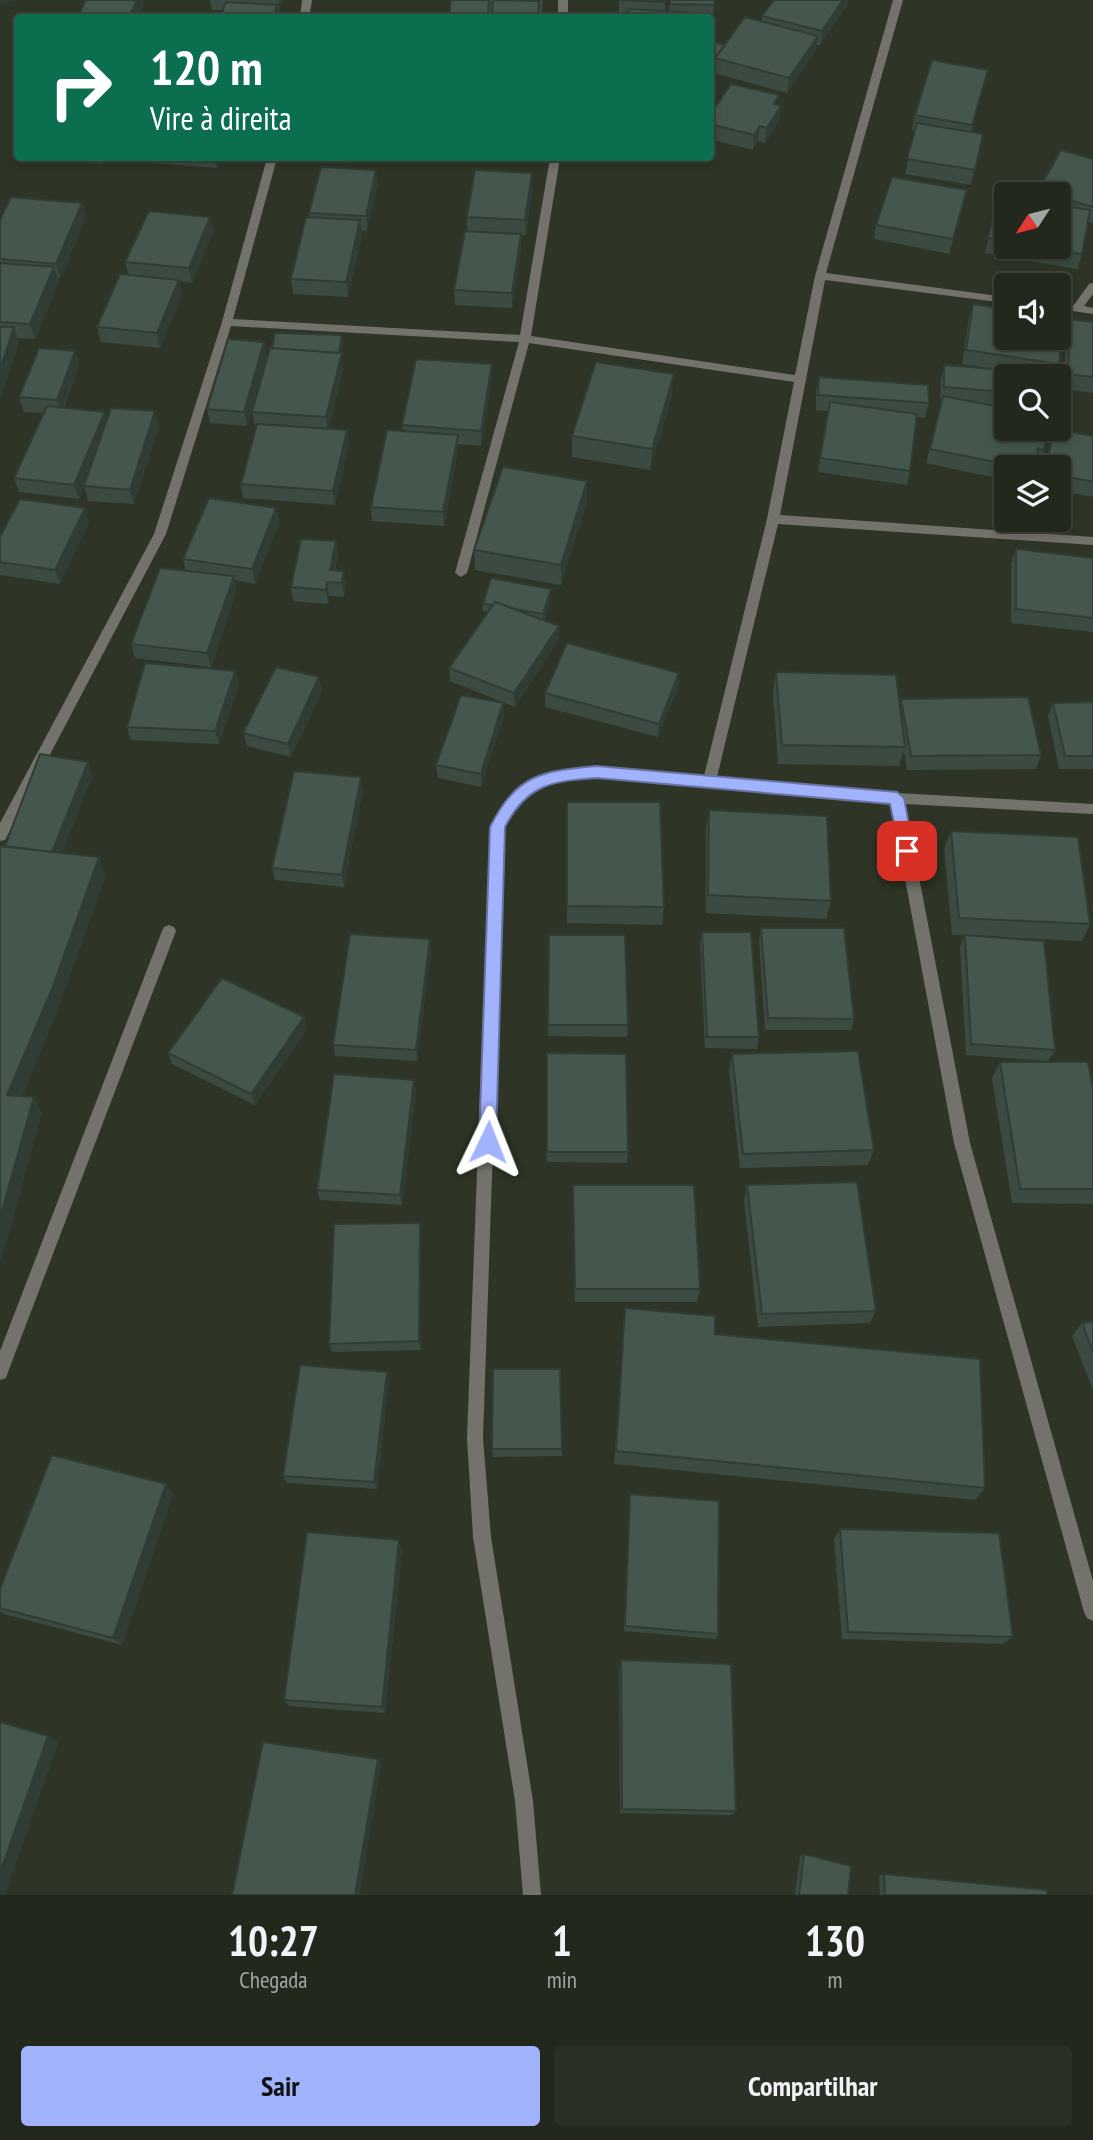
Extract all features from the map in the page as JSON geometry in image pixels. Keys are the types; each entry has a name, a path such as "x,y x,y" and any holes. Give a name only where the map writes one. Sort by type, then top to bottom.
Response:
{"street":[{"path":"709,783 772,519 820,276 898,0"},
{"path":"0,836 160,534 227,322 271,161"},
{"path":"461,573 525,339 555,161"},
{"path":"820,276 994,298"},
{"path":"1077,309 1093,286"},
{"path":"1071,308 1093,311"},
{"path":"227,322 525,339 799,379"},
{"path":"772,519 1093,541"},
{"path":"532,1895 524,1801 482,1537 475,1438 497,827 509,805 532,783 561,775 597,772 897,798 1093,809"},
{"path":"897,798 962,1143 1093,1612"},
{"path":"0,1372 169,931"}],"building":[{"path":"86,0 137,0 131,14 79,14"},
{"path":"451,0 489,0 488,14 449,14"},
{"path":"493,0 539,1 538,14 492,14"},
{"path":"619,0 665,0 665,2"},
{"path":"670,0 714,0 714,5 670,4"},
{"path":"774,0 843,0 822,31 762,16"},
{"path":"226,2 277,5 274,14 222,14"},
{"path":"629,9 683,12 683,14 628,14"},
{"path":"745,17 818,36 789,78 715,58"},
{"path":"714,42 725,45 714,59"},
{"path":"932,60 988,70 972,125 915,115"},
{"path":"731,84 779,95 774,104 781,106 767,128 760,126 754,135 714,125 714,109"},
{"path":"917,123 983,134 975,170 907,159"},
{"path":"1061,150 1093,159 1093,207 1071,201 1071,182 1043,182"},
{"path":"321,167 376,170 366,216 309,213"},
{"path":"475,170 532,173 525,220 467,217"},
{"path":"892,177 967,190 953,239 876,225"},
{"path":"11,197 82,203 56,264 0,259 0,220"},
{"path":"1071,207 1090,210 1082,254 1071,252"},
{"path":"149,211 210,217 189,268 125,262"},
{"path":"994,214 994,239 988,238"},
{"path":"306,217 360,220 346,282 291,279"},
{"path":"465,231 521,234 512,293 454,290"},
{"path":"0,263 54,267 30,324 0,322"},
{"path":"120,274 179,280 157,333 97,327"},
{"path":"973,304 994,307 994,350 1060,350 1059,364 966,350"},
{"path":"1071,319 1093,322 1093,377 1071,374 1071,364 1068,364"},
{"path":"0,327 14,327 0,370"},
{"path":"275,333 342,335 339,353 272,348"},
{"path":"228,339 264,342 244,412 207,409"},
{"path":"39,348 75,351 57,400 19,397"},
{"path":"270,348 342,353 326,417 252,412"},
{"path":"416,359 492,364 481,431 402,425"},
{"path":"596,362 674,374 652,449 572,436"},
{"path":"944,365 994,369 994,391 944,387"},
{"path":"819,377 928,385 929,403 818,395"},
{"path":"943,396 994,406 994,441 1046,441 1044,450 1038,448 1037,455 994,455 994,462 930,449"},
{"path":"830,402 917,414 910,471 820,458"},
{"path":"47,406 105,412 74,485 14,478"},
{"path":"111,408 155,411 130,490 84,486"},
{"path":"257,424 347,430 333,491 241,484"},
{"path":"387,430 458,435 443,512 371,507"},
{"path":"1071,432 1093,436 1093,482 1071,477 1071,455 1049,455 1051,441 1071,441"},
{"path":"503,467 587,481 561,565 474,550"},
{"path":"209,498 276,508 252,569 183,559"},
{"path":"20,499 85,508 55,570 0,562 0,537"},
{"path":"301,539 336,541 330,570 344,571 342,583 327,582 326,590 291,587"},
{"path":"1016,549 1093,558 1093,618 1016,609"},
{"path":"160,568 234,576 207,653 131,644"},
{"path":"491,578 551,589 543,614 495,602 493,605 483,604"},
{"path":"495,602 559,626 514,693 449,668"},
{"path":"567,643 679,673 659,724 545,693"},
{"path":"145,663 235,671 215,731 127,727"},
{"path":"276,667 319,677 288,744 243,733"},
{"path":"776,672 896,675 905,747 782,745"},
{"path":"461,695 503,703 481,774 436,765"},
{"path":"1028,697 1041,755 911,756 901,699"},
{"path":"1093,702 1093,756 1065,756 1053,703"},
{"path":"40,754 88,762 52,852 5,846"},
{"path":"294,771 361,777 342,875 272,868"},
{"path":"567,802 660,802 664,907 567,906"},
{"path":"709,810 827,816 831,901 708,895"},
{"path":"951,831 1078,837 1090,924 959,918"},
{"path":"0,846 99,857 52,989 7,1095 34,1097 0,1218"},
{"path":"761,928 844,928 854,1019 768,1018"},
{"path":"702,932 751,932 759,1037 707,1037"},
{"path":"350,934 430,939 416,1050 333,1045"},
{"path":"549,935 625,935 628,1025 548,1025"},
{"path":"965,935 1044,941 1055,1050 971,1044"},
{"path":"222,978 304,1017 251,1094 168,1053"},
{"path":"858,1051 874,1150 743,1154 732,1054"},
{"path":"547,1053 626,1054 628,1152 547,1152"},
{"path":"1000,1062 1088,1062 1093,1089 1093,1189 1020,1189"},
{"path":"334,1074 414,1080 400,1195 317,1190"},
{"path":"857,1182 876,1311 762,1314 747,1185"},
{"path":"573,1185 694,1185 700,1289 575,1289"},
{"path":"420,1223 419,1341 329,1344 334,1224"},
{"path":"625,1308 715,1316 715,1334 980,1359 985,1488 616,1451"},
{"path":"1093,1322 1093,1352 1082,1323"},
{"path":"300,1365 387,1372 374,1482 283,1476"},
{"path":"493,1369 560,1369 562,1449 492,1449"},
{"path":"52,1455 166,1484 113,1638 0,1608 0,1589"},
{"path":"630,1494 719,1501 718,1634 625,1626"},
{"path":"840,1529 999,1533 1013,1637 848,1632"},
{"path":"307,1532 399,1540 382,1707 284,1700"},
{"path":"621,1660 731,1664 736,1811 622,1809"},
{"path":"0,1722 48,1736 0,1873"},
{"path":"263,1742 378,1759 355,1895 232,1895"},
{"path":"804,1854 851,1866 848,1895 799,1895"},
{"path":"884,1874 1047,1890 1047,1895 885,1895"}],"route":[{"path":"488,1142 497,827 509,805 532,783 561,775 597,772 897,798 907,851"}]}
